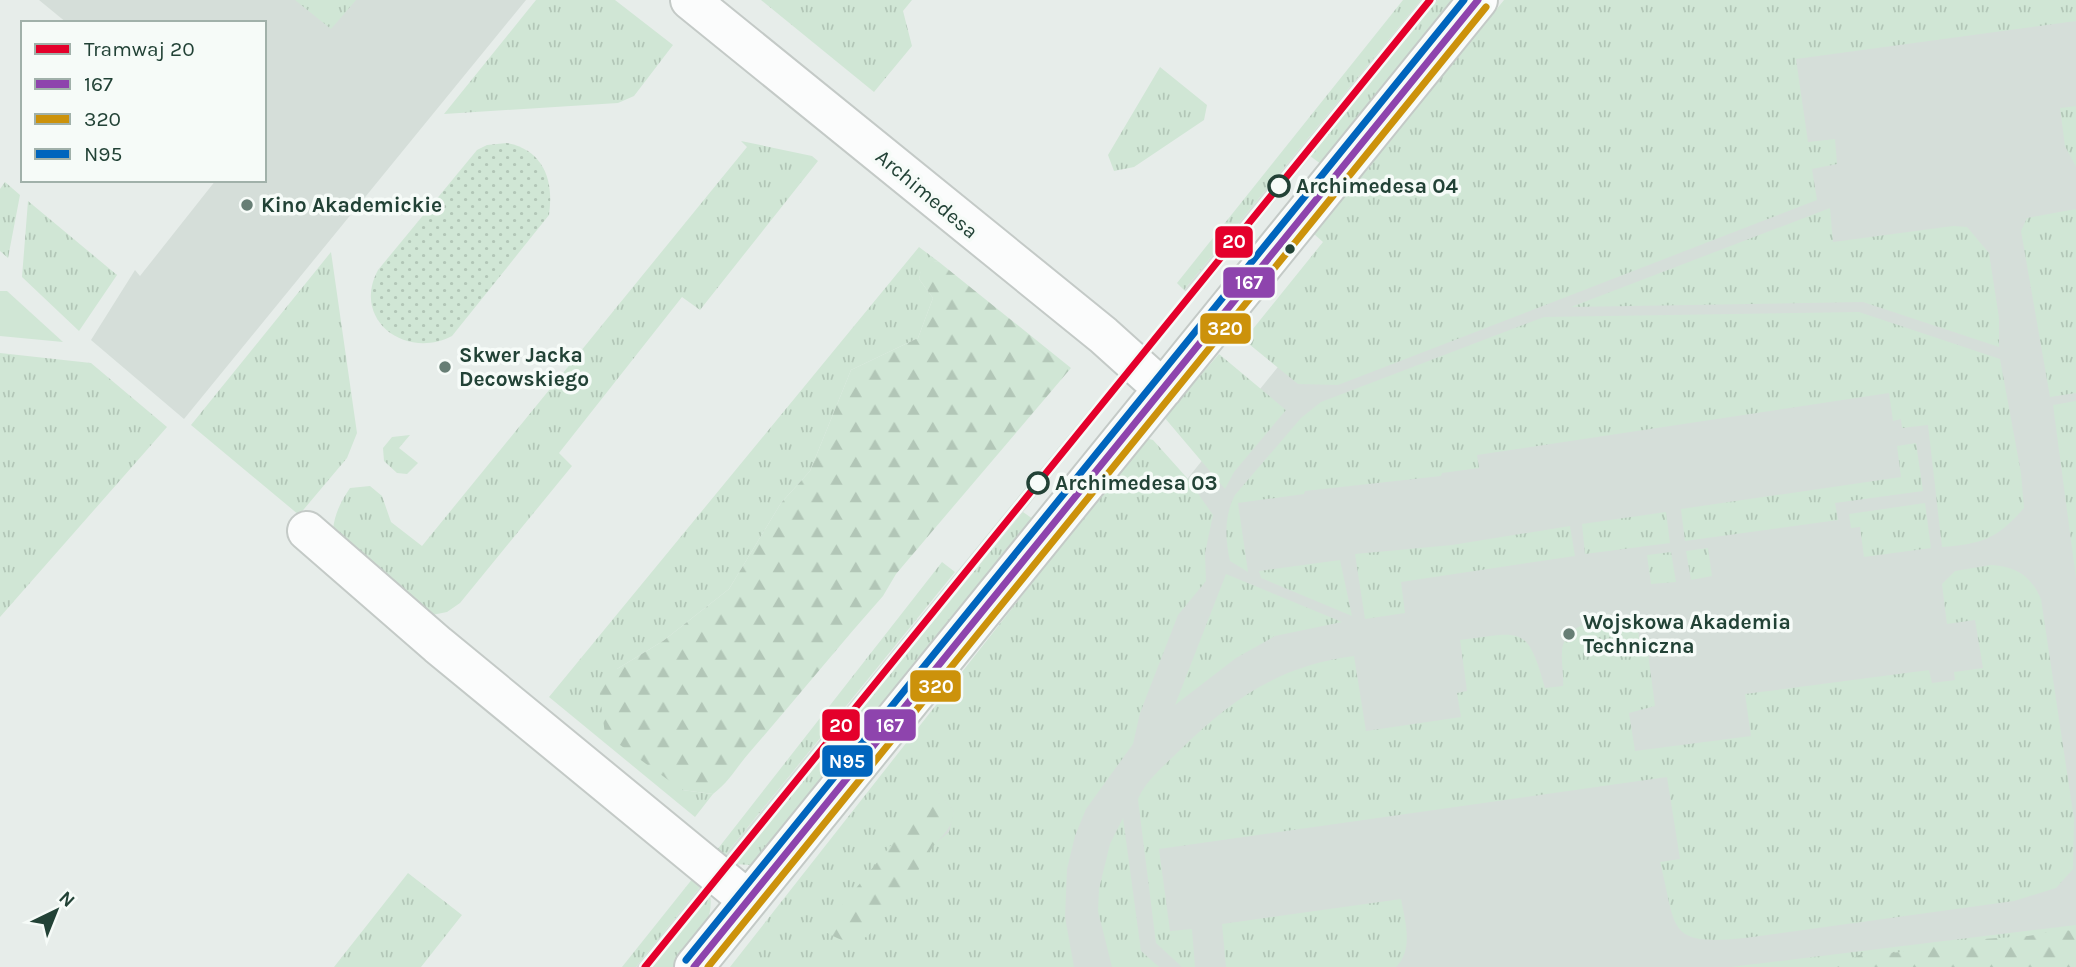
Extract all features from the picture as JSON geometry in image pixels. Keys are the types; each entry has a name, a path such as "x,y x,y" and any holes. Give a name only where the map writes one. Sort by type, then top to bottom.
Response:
{"street":[{"name":"Archimedesa","path":"690,0 1094,328 1163,389"},
{"path":"694,967 1478,0"},
{"path":"307,531 438,645 748,900"}],"shaded area":[{"path":"39,0 526,0 184,419 91,340 135,270 140,276 214,182 266,182 266,21 65,21"},
{"path":"1421,0 1438,0 1195,299 1184,290"},
{"name":"Wojskowa Akademia Techniczna","path":"1575,0 2076,0 2076,967 792,967"},
{"path":"1095,403 1104,410 1023,512 734,864 722,859"},
{"path":"704,882 710,894 652,967 636,967"}],"green space":[{"path":"295,0 356,0 331,29"},
{"path":"536,0 615,0 673,45 634,96 618,103 444,114"},
{"path":"761,0 912,0 903,11 912,46 874,92"},
{"path":"1403,0 1421,0 1184,290 1177,283"},
{"path":"1438,0 1453,0 1321,164 1310,156"},
{"path":"1504,0 2076,0 2076,21 1796,59 1808,142 1835,139 1837,164 1812,169 1817,200 1338,385 1298,384 1244,340 1323,242 1314,234"},
{"path":"1160,67 1207,105 1204,120 1134,167 1114,171 1108,155"},
{"path":"2076,106 2076,167 2065,146 2060,108"},
{"path":"741,141 812,156 818,161 700,310 682,297 559,453 572,466 460,603 447,612 432,615 333,529 341,502 350,488 370,486 382,496 391,522 422,546 747,147"},
{"path":"507,143 530,152 544,169 550,190 549,215 452,336 435,342 417,343 401,339 388,331 377,319 372,305 372,288 378,270 477,150 487,145"},
{"path":"5,182 20,195 8,258 0,251 0,189"},
{"path":"28,201 117,275 79,331 22,277"},
{"path":"1830,208 1833,242 1953,226 1967,227 1989,253 1999,318 1999,347 1863,302 1571,307"},
{"path":"2076,209 2076,393 2050,397 2021,231 2027,218"},
{"path":"919,247 939,262 924,260 919,279 933,298 918,338 851,370 810,471 781,503 729,589 663,641 617,669 682,790 713,794 695,817 549,697"},
{"path":"331,252 357,433 347,458 299,515 191,425"},
{"path":"923,259 939,262 1071,368 896,574 883,596 724,785 713,794 682,790 605,734 599,688 617,669 663,641 729,589 781,503 810,471 851,370 918,338 933,298 919,279"},
{"path":"0,291 7,291 63,342 0,336"},
{"path":"1859,312 2000,359 2021,473 2024,508 1997,533 1978,542 1942,547 1928,425 1902,428 1901,419 1893,421 1889,393 1477,455 1479,468 1442,473 1441,476 1305,491 1304,494 1238,503 1248,572 1230,561 1226,527 1235,495 1301,418 1321,402 1544,317"},
{"path":"0,353 91,363 167,427 0,617"},
{"path":"1219,354 1286,410 1234,472 1225,489 1164,417"},
{"path":"2076,401 2076,578 2053,405"},
{"path":"410,435 399,448 418,463 407,474 397,473 384,461 383,448 392,437"},
{"path":"1146,438 1153,440 1188,479 1213,515 1205,553 1206,581 1178,615 1140,713 1133,744 1086,809 1075,836 1067,869 1065,917 1074,967 730,967","holes":["936,790 954,811 949,832 931,847"]},
{"path":"1916,443 1923,491 1835,503 1838,520 1685,541 1681,509 1901,477 1897,446"},
{"path":"1925,503 1931,548 1864,557 1860,527 1851,528 1849,514"},
{"path":"1023,512 1033,519 761,861 750,865 734,864"},
{"path":"1666,512 1670,543 1585,554 1582,524"},
{"path":"1570,526 1575,556 1401,582 1405,613 1365,619 1355,554 1452,545"},
{"path":"1708,548 1712,576 1691,580 1686,551"},
{"path":"1671,552 1676,582 1651,584 1647,555"},
{"path":"1340,560 1352,616 1261,578 1259,571"},
{"path":"942,562 955,572 722,859 713,855"},
{"path":"1991,565 2022,574 2041,599 2074,819 2073,869 2056,888 2014,901 1745,938 1701,939 1688,935 1679,928 1669,904 1660,862 1680,859 1667,777 1159,849 1170,931 1192,929 1195,967 1182,967 1156,943 1138,799 1156,773 1200,731 1239,700 1280,676 1327,661 1354,656 1366,731 1461,717 1457,693 1467,691 1460,640 1497,635 1519,637 1533,652 1545,688 1563,686 1562,652 1571,632 1591,622 1637,616 1639,639 1646,638 1655,706 1629,713 1635,751 1751,736 1745,694 1929,670 1932,683 1955,680 1954,672 1983,668 1975,620 1947,624 1942,584 1955,571"},
{"path":"1226,574 1342,622 1275,636 1236,658 1175,705"},
{"path":"936,790 954,811 952,820 926,860 869,935 851,942 822,930"},
{"path":"1123,818 1141,951 1159,967 1112,967 1098,911 1099,889 1110,844"},
{"path":"408,873 462,915 421,967 334,967"},
{"path":"697,873 704,882 636,967 622,967"},
{"path":"710,894 711,905 706,925 694,942 673,967 652,967"},
{"path":"1401,899 1407,943 1402,960 1396,967 1226,967 1222,924"},
{"path":"2076,925 2076,967 1730,967"},
{"path":"2061,930 2076,931 2076,967 1837,967 1859,955 1902,952 1939,942 2028,936"}],"tram line":[{"name":"20","path":"645,967 1430,0"}],"transit line":[{"name":"N95","path":"686,960 1464,0"},
{"name":"167","path":"694,967 1478,0"},
{"name":"320","path":"708,967 1486,7"}],"place":[{"name":"Archimedesa 04","path":"1279,186"},
{"name":"Kino Akademickie","path":"247,205"},
{"name":"Skwer Jacka Decowskiego","path":"445,367"},
{"name":"Archimedesa 03","path":"1038,483"},
{"name":"Wojskowa Akademia Techniczna","path":"1569,634"}]}
